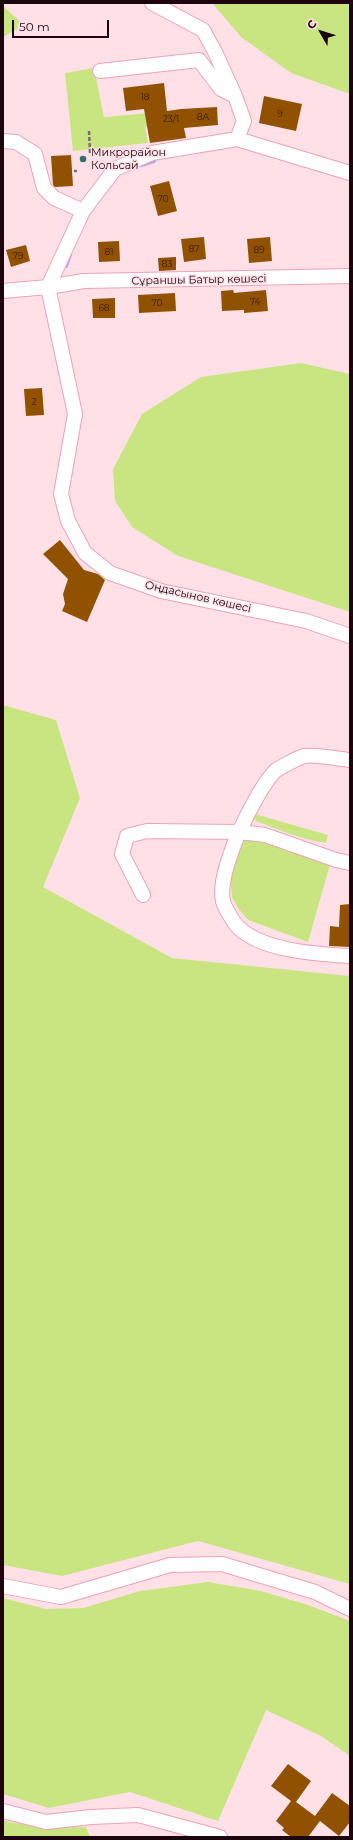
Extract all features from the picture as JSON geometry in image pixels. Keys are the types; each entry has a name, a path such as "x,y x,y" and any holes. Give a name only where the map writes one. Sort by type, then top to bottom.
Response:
{"street":[{"path":"152,3 202,30 215,52 235,96 244,121 237,139"},
{"path":"100,71 199,60 221,89 235,96"},
{"path":"48,287 83,211 115,169 152,153 237,139 350,173"},
{"path":"3,141 16,142 35,154 44,188 54,198 83,211"},
{"name":"Сұраншы Батыр көшесі","path":"3,291 48,287 84,281 350,276"},
{"name":"Оңдасынов көшесі","path":"48,287 74,414 61,494 68,522 85,553 110,573 161,591 306,621 350,636"},
{"path":"350,760 305,756 276,770 260,790 240,832 223,879 223,901 236,924 256,940 292,950 350,956"},
{"path":"143,895 122,854 127,836 147,831 240,832 265,835 336,860 350,863"},
{"path":"3,1586 61,1597 170,1565 222,1564 315,1592 350,1609"},
{"path":"3,1811 46,1822 90,1817 138,1815 220,1837"}],"path":[{"path":"89,131 90,153"}],"green space":[{"path":"212,3 350,3 350,94 291,73 241,37"},
{"path":"3,6 24,25 3,37"},
{"path":"94,68 104,117 150,113 154,125 145,127 148,143 73,151 65,73"},
{"path":"301,363 350,374 350,612 178,556 132,527 115,501 113,469 142,414 201,377"},
{"path":"3,705 56,720 80,798 43,887 172,958 350,976 350,1584 198,1541 62,1576 3,1565"},
{"path":"255,814 328,835 326,843 299,837 263,824 254,820"},
{"path":"244,835 331,861 308,942 248,920 238,908 232,897 230,874"},
{"path":"208,1582 261,1591 308,1605 350,1621 350,1756 321,1736 266,1710 218,1821 130,1792 49,1808 3,1794 3,1598 46,1609 83,1608 140,1591"},
{"path":"3,1820 13,1823 86,1827 90,1837 3,1837"}],"building":[{"path":"164,83 167,111 217,107 218,125 184,128 186,138 150,143 144,109 126,111 123,88"},
{"path":"264,96 302,104 296,131 259,123"},
{"path":"71,155 73,186 55,187 53,185 51,156"},
{"path":"169,181 177,211 158,216 150,186"},
{"path":"204,237 206,259 184,262 181,239"},
{"path":"270,237 272,261 249,263 247,239"},
{"path":"119,241 120,261 99,262 98,242"},
{"path":"26,245 30,261 11,267 6,250"},
{"path":"176,257 176,270 159,271 158,258"},
{"path":"233,290 234,293 266,290 268,311 244,313 244,310 222,311 221,291"},
{"path":"175,293 176,311 139,313 138,295"},
{"path":"115,298 115,318 93,318 92,299"},
{"path":"42,388 44,415 26,416 24,389"},
{"path":"60,540 84,570 98,574 105,580 87,622 62,611 65,604 63,594 68,579 43,554"},
{"path":"350,904 350,947 329,946 330,926 339,927 340,905"},
{"path":"288,1764 311,1781 296,1802 315,1816 332,1793 350,1806 350,1822 339,1836 320,1821 308,1837 291,1837 282,1830 284,1828 276,1821 291,1801 271,1786"}],"waterway":[{"path":"141,165 154,161"},
{"path":"66,266 70,255"}],"place":[{"name":"Микрорайон Кольсай","path":"83,159"}]}
